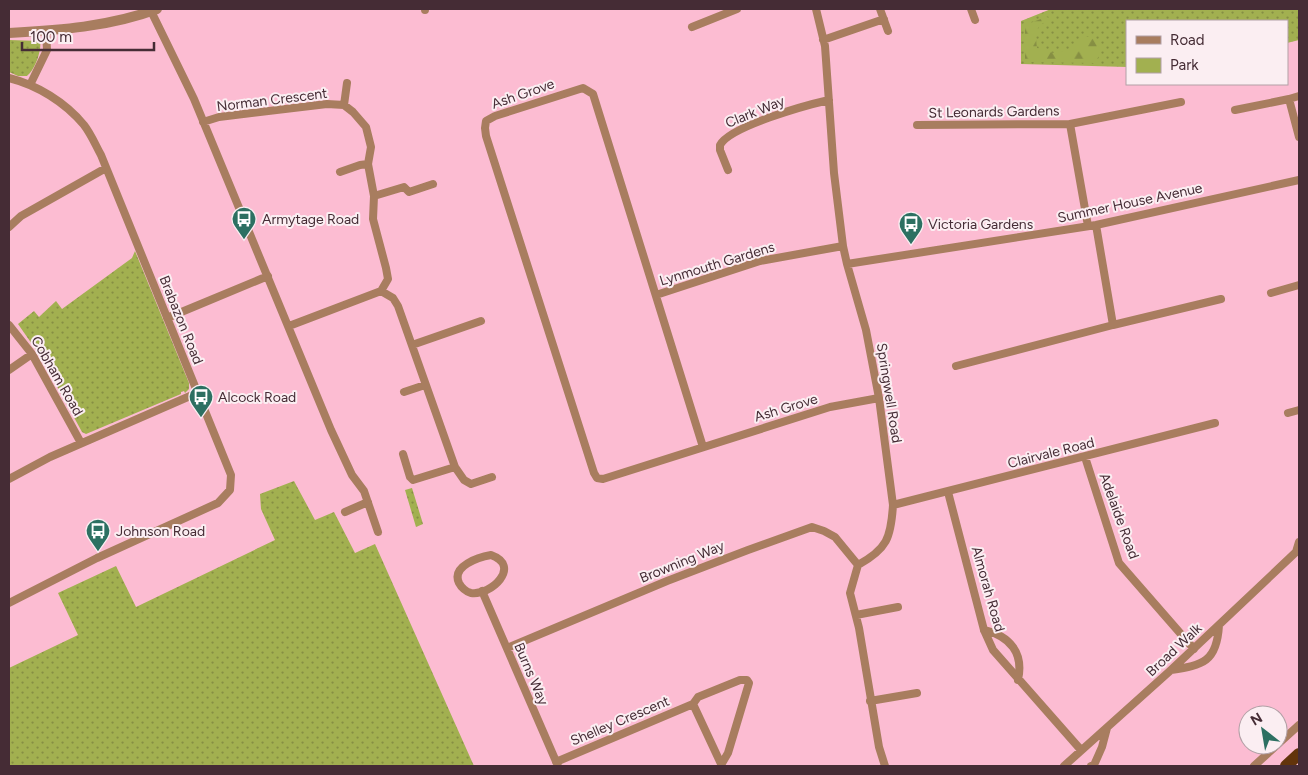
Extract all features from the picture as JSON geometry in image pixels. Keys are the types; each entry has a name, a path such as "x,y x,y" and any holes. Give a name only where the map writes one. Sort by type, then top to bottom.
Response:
{"highway":[{"path":"1286,766 1299,754"}],"street":[{"path":"692,27 737,9"},
{"name":"Springwell Road","path":"816,9 823,40 834,173 843,246 846,264 866,330 879,398 893,506 888,539 875,555 858,564"},
{"path":"880,9 888,31"},
{"path":"971,9 975,20"},
{"path":"9,33 91,26 154,10 194,99 331,430 352,475 364,491 378,532"},
{"path":"823,40 884,19"},
{"path":"30,85 47,50 46,31"},
{"name":"Brabazon Road","path":"9,78 30,85 53,97 84,126 106,168 231,475 230,490 218,503 97,558 9,602"},
{"name":"Norman Crescent","path":"344,105 347,83"},
{"name":"Ash Grove","path":"703,447 593,94 583,88 495,116 486,121 486,136 597,478 604,479 830,407 879,398"},
{"path":"1235,110 1299,96"},
{"path":"1289,99 1299,137"},
{"name":"Clark Way","path":"728,170 720,150 720,145 725,137 742,128 772,117 829,100"},
{"name":"St Leonards Gardens","path":"917,125 1070,124 1181,102"},
{"name":"Norman Crescent","path":"203,122 219,117 327,104 344,105 353,112 366,127 371,147 368,164 374,196 373,219 388,279 381,292"},
{"name":"St Leonards Gardens","path":"1070,124 1092,226"},
{"path":"340,172 368,164"},
{"path":"9,227 28,212 106,168"},
{"name":"Summer House Avenue","path":"846,264 1092,226 1299,180"},
{"path":"374,196 404,187 409,192 433,184"},
{"path":"1092,226 1113,325"},
{"name":"Lynmouth Gardens","path":"656,295 760,261 843,246"},
{"path":"167,318 268,276"},
{"path":"1271,293 1299,285"},
{"path":"289,326 381,292 393,298 398,306 455,468 464,480 471,484 492,477"},
{"path":"956,366 1221,299"},
{"path":"412,345 481,321"},
{"name":"Cobham Road","path":"9,324 32,354 81,443"},
{"path":"9,370 32,354"},
{"path":"404,392 425,385"},
{"path":"9,479 50,457 197,393"},
{"path":"1288,413 1299,410"},
{"name":"Clairvale Road","path":"893,506 1215,423"},
{"path":"402,454 410,477 413,480 455,468"},
{"name":"Adelaide Road","path":"1085,457 1119,563 1194,649"},
{"name":"Almorah Road","path":"948,492 984,630 993,650 1081,750"},
{"path":"345,512 368,502"},
{"name":"Browning Way","path":"507,648 675,578 812,527 834,537 858,564"},
{"path":"1298,552 1299,542"},
{"name":"Broad Walk","path":"1064,766 1298,552"},
{"path":"492,555 499,557 504,571 500,580 482,591 471,593 462,588 458,582 457,575 464,566 484,556 492,555"},
{"path":"858,564 850,593 856,615 879,747 885,766"},
{"name":"Burns Way","path":"482,591 557,764"},
{"path":"856,615 898,607"},
{"path":"1170,670 1195,666 1207,660 1218,642 1219,625"},
{"path":"984,630 1002,637 1015,650 1019,658 1018,680"},
{"name":"Shelley Crescent","path":"557,764 693,704 698,697 740,680 747,680 748,683 728,753 721,766"},
{"path":"870,702 917,693"},
{"name":"Shelley Crescent","path":"693,704 721,766"},
{"path":"1288,735 1299,724"},
{"path":"1091,766 1094,765 1102,747 1107,728"},
{"path":"1254,766 1267,755"}],"green space":[{"path":"1051,9 1299,9 1299,40 1288,43 1288,20 1126,20 1126,67 1021,64 1021,21"},
{"path":"1046,17 1054,19 1043,23 1038,28 1036,36 1037,48 1053,53 1073,49 1085,37 1095,37 1101,52 1095,63 1025,62 1025,25"},
{"path":"9,40 40,41 37,60 27,76 18,76 9,72"},
{"path":"135,251 189,383 189,389 185,393 184,391 181,392 181,394 86,434 82,432 41,357 18,324 34,311 39,317 56,301 62,309 132,258"},
{"path":"294,481 315,520 334,512 355,553 375,544 474,766 9,766 9,668 78,635 58,593 116,566 136,607 275,540 261,509 260,494"},
{"path":"412,488 423,524 416,527 405,490"}],"place":[{"name":"Armytage Road","path":"244,240"},
{"name":"Victoria Gardens","path":"911,245"},
{"name":"Alcock Road","path":"201,418"},
{"name":"Johnson Road","path":"98,552"}]}
